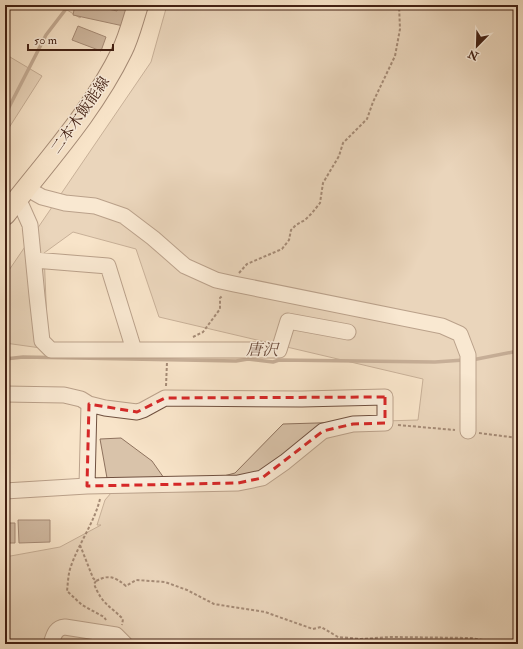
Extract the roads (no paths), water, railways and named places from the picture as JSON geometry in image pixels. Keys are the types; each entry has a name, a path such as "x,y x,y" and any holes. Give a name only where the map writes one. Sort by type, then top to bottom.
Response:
{"main road":[{"name":"二本木飯能線","path":"5,215 100,90 122,50 138,5"}],"street":[{"path":"348,332 288,321 279,350 168,352 134,350 52,350 42,341 30,225 22,193 65,203 95,206 124,216 153,238 185,266 216,280 442,326 460,334 468,355 468,431"},
{"path":"34,260 108,266 134,350"},
{"path":"5,394 64,395 81,399 89,404 105,408 137,412 165,398 302,399 385,397 385,423 353,424 323,431 285,462 262,478 231,484 94,486 5,491"},
{"path":"89,404 94,486"},
{"path":"51,644 56,631 60,628 66,627 120,640"}],"waterway":[{"path":"5,115 46,35 69,5"},
{"name":"唐沢","path":"472,360 518,351"},
{"name":"唐沢","path":"5,359 23,357 236,361 248,359 273,362 279,360 435,362 464,360"}]}
